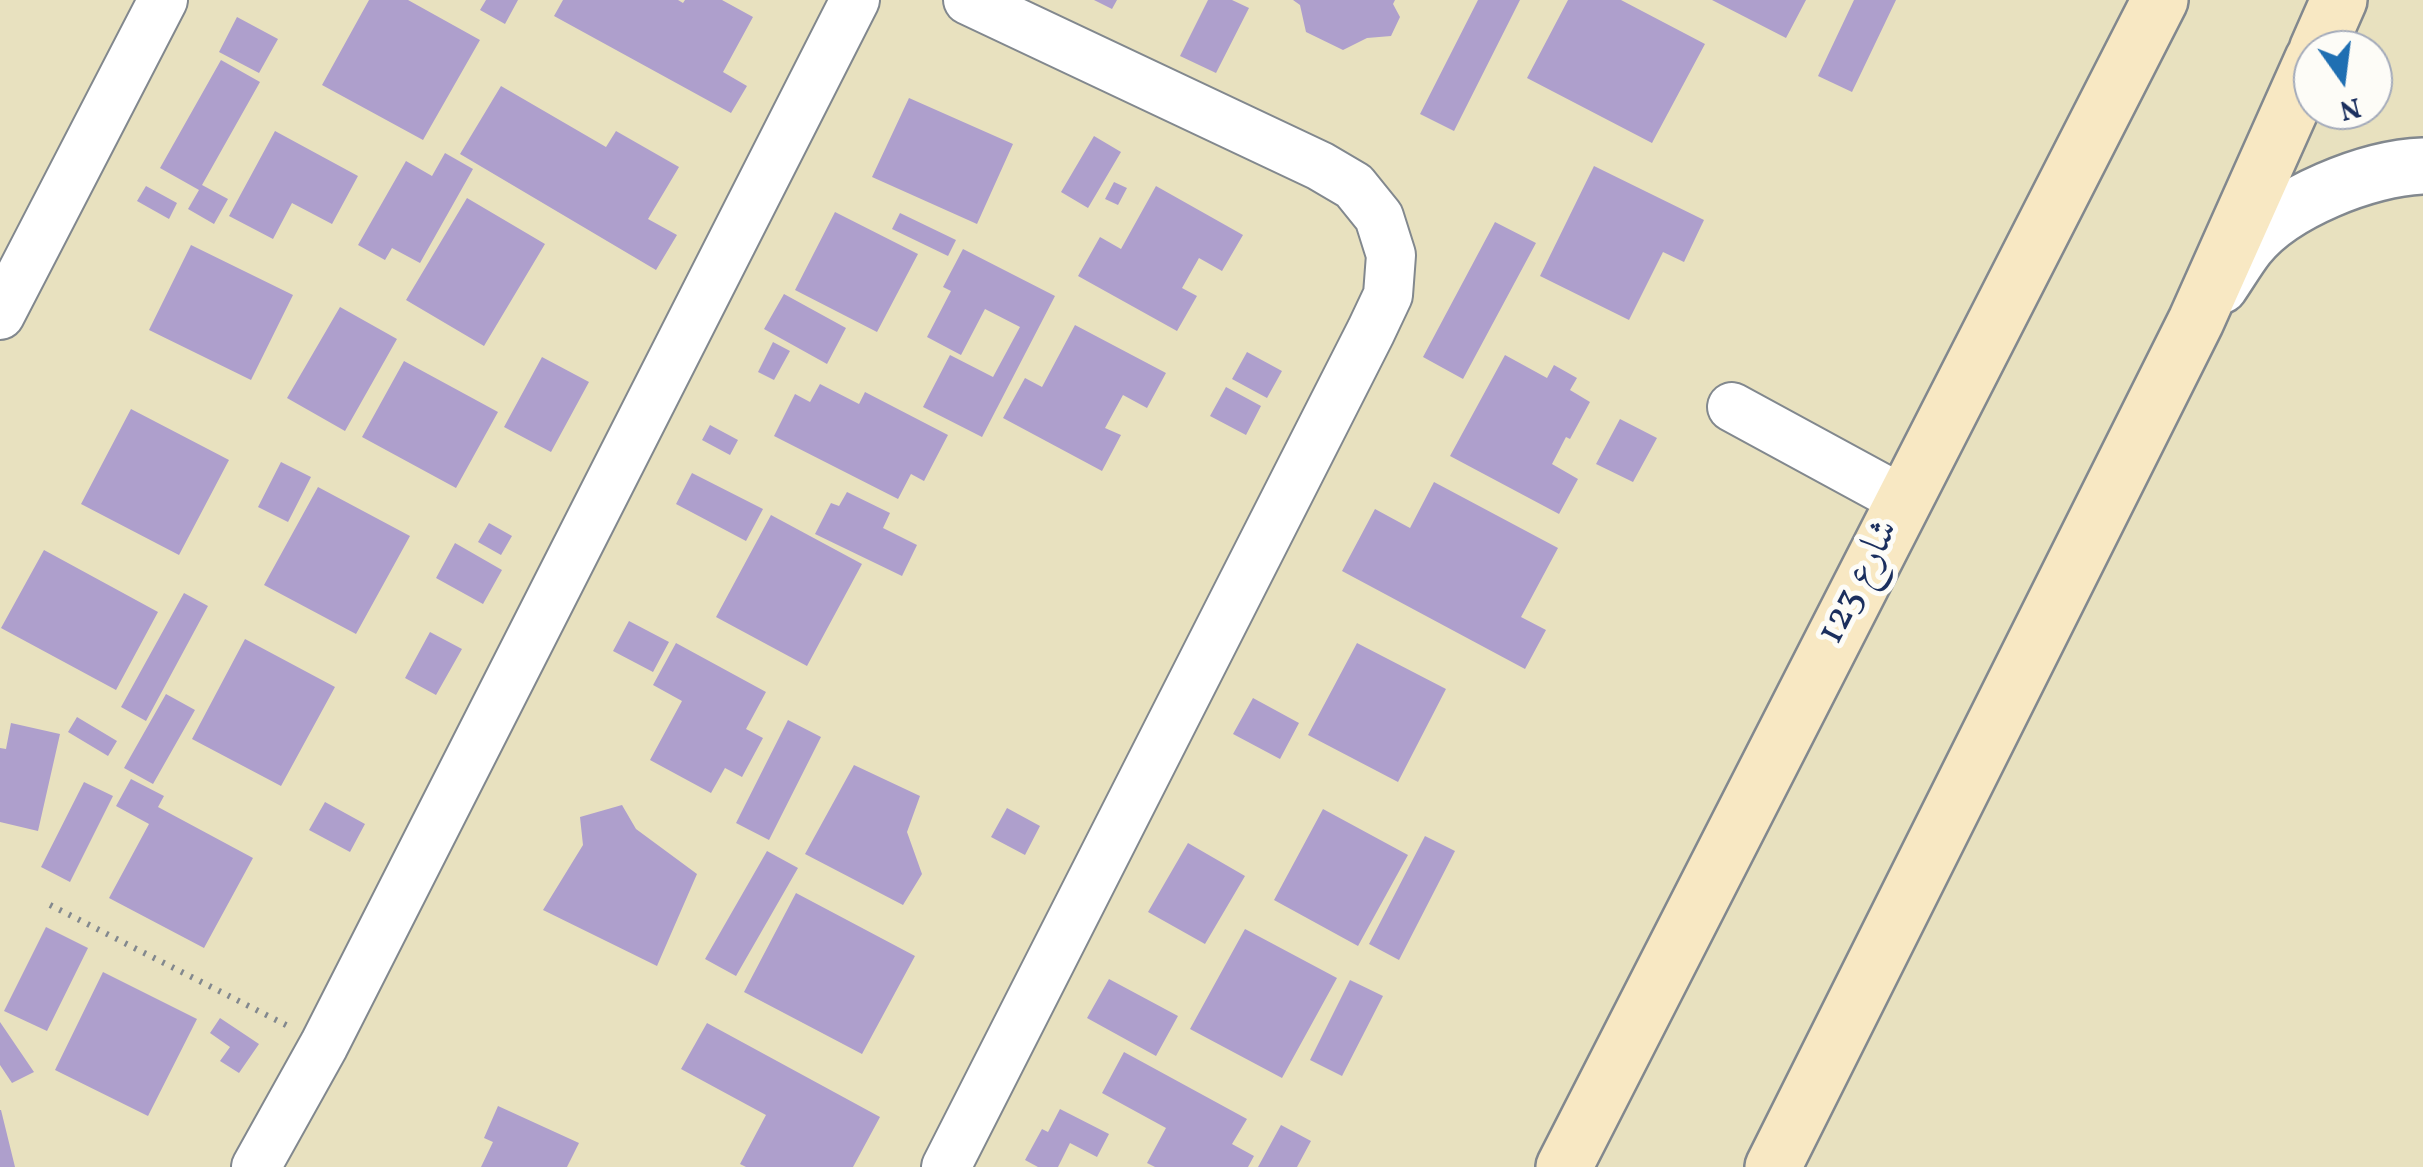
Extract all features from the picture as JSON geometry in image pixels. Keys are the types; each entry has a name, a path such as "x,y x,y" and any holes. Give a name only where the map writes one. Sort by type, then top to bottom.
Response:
{"main road":[{"name":"شارع 123","path":"1564,1167 2160,0"},
{"path":"2326,30 2339,0"},
{"path":"1773,1167 2196,322 2293,104"}],"street":[{"path":"0,316 163,0"},
{"path":"263,1161 856,0"},
{"path":"946,1167 1371,331 1388,295 1391,255 1378,217 1354,186 1320,166 968,0"},
{"path":"2196,322 2249,244 2285,214 2326,190 2370,174 2423,166"},
{"path":"1732,407 1903,500"}],"path":[{"path":"50,905 324,1045"}],"building":[{"path":"369,0 408,0 480,40 423,140 322,85"},
{"path":"486,0 518,0 505,24 480,10"},
{"path":"563,0 722,0 753,17 723,72 747,86 731,113 554,16"},
{"path":"1094,0 1117,0 1112,9"},
{"path":"1208,0 1232,0 1249,8 1216,73 1180,56"},
{"path":"1293,0 1395,0 1393,4 1400,17 1391,36 1367,38 1343,50 1306,32 1300,5"},
{"path":"1478,0 1520,0 1454,131 1420,114"},
{"path":"1568,0 1621,0 1705,44 1652,143 1527,78"},
{"path":"1712,0 1806,0 1786,38"},
{"path":"1854,0 1896,0 1852,92 1818,76"},
{"path":"237,17 278,39 259,73 219,52"},
{"path":"221,60 260,82 202,185 228,199 214,224 188,209 199,190 160,168"},
{"path":"501,86 606,147 616,131 679,167 648,219 677,235 656,270 460,154"},
{"path":"909,98 1013,144 977,224 872,177"},
{"path":"275,131 358,176 332,224 292,203 273,239 229,216"},
{"path":"1094,136 1121,152 1088,208 1061,192"},
{"path":"445,153 473,169 420,263 392,248 385,260 358,245 406,161 432,176"},
{"path":"1594,166 1704,220 1684,262 1663,252 1629,320 1540,276"},
{"path":"1114,182 1127,188 1118,205 1105,199"},
{"path":"146,186 177,203 169,219 137,201"},
{"path":"1156,186 1243,235 1222,271 1199,258 1182,288 1197,296 1177,331 1078,276 1100,237 1121,249"},
{"path":"467,198 545,244 484,346 406,300"},
{"path":"835,212 918,254 877,332 795,290"},
{"path":"900,213 956,240 948,256 892,229"},
{"path":"1495,222 1536,243 1463,379 1423,357"},
{"path":"191,245 293,295 251,380 149,330"},
{"path":"963,249 1055,296 982,437 923,407 950,355 993,377 1020,327 985,309 961,355 927,337 951,291 943,287"},
{"path":"784,294 846,328 827,364 764,329"},
{"path":"340,307 397,339 345,431 287,398"},
{"path":"1075,325 1166,373 1147,408 1123,395 1105,428 1121,435 1102,471 1003,418 1025,378 1042,387"},
{"path":"773,342 790,351 774,380 758,372"},
{"path":"1247,352 1282,371 1267,398 1232,379"},
{"path":"1505,355 1547,378 1554,365 1577,378 1570,390 1590,402 1552,464 1578,479 1559,514 1450,456"},
{"path":"542,357 589,382 551,452 504,427"},
{"path":"404,361 498,412 456,488 362,437"},
{"path":"820,384 859,404 865,392 948,435 924,481 911,474 898,499 774,436 795,394 810,402"},
{"path":"1226,387 1261,406 1246,435 1210,416"},
{"path":"131,409 229,460 179,555 81,504"},
{"path":"1620,419 1657,438 1633,482 1596,464"},
{"path":"710,425 738,440 730,455 702,440"},
{"path":"281,462 311,477 288,522 258,507"},
{"path":"692,473 763,509 746,541 676,504"},
{"path":"1434,482 1558,548 1521,617 1546,630 1525,669 1342,571 1375,509 1410,528"},
{"path":"318,487 410,536 356,634 264,585"},
{"path":"847,492 890,513 883,528 917,545 902,576 815,534 831,503 839,506"},
{"path":"771,515 862,564 807,666 716,617"},
{"path":"489,523 512,536 501,555 478,542"},
{"path":"455,543 502,570 483,604 436,578"},
{"path":"44,550 158,612 116,690 1,628"},
{"path":"184,593 208,606 146,721 121,707"},
{"path":"629,621 669,642 653,672 613,651"},
{"path":"430,632 462,649 436,695 405,678"},
{"path":"245,639 335,687 281,786 192,739"},
{"path":"676,643 766,692 746,729 763,738 742,777 725,768 711,793 650,760 682,701 653,685"},
{"path":"1357,643 1446,689 1398,782 1308,735"},
{"path":"166,694 195,710 153,784 124,768"},
{"path":"1253,698 1299,723 1280,759 1233,734"},
{"path":"77,717 117,741 108,756 68,732"},
{"path":"788,720 821,737 769,840 736,823"},
{"path":"11,723 60,734 38,831 0,822 0,748 6,749"},
{"path":"854,765 920,796 907,832 922,874 903,905 805,854"},
{"path":"131,779 164,796 158,807 253,858 204,948 109,898 149,824 116,806"},
{"path":"84,782 113,796 70,882 41,867"},
{"path":"325,802 365,824 350,852 309,830"},
{"path":"622,805 636,829 697,874 657,966 543,910 583,845 580,817"},
{"path":"1007,808 1040,826 1025,855 991,837"},
{"path":"1323,809 1408,855 1358,946 1274,900"},
{"path":"1425,836 1455,851 1399,960 1369,944"},
{"path":"1188,843 1245,876 1205,944 1148,912"},
{"path":"767,851 798,868 736,976 705,959"},
{"path":"796,893 915,956 862,1054 744,992"},
{"path":"46,927 88,948 47,1031 4,1011"},
{"path":"1245,929 1337,978 1282,1078 1190,1029"},
{"path":"103,972 197,1019 148,1116 55,1070"},
{"path":"1109,979 1178,1016 1156,1056 1087,1018"},
{"path":"1350,980 1383,996 1342,1076 1310,1060"},
{"path":"220,1018 259,1044 239,1073 220,1061 230,1047 210,1033"},
{"path":"0,1022 34,1072 12,1083 0,1065"},
{"path":"707,1023 880,1117 853,1167 740,1164 766,1115 681,1069"},
{"path":"1124,1052 1247,1119 1232,1144 1254,1156 1248,1167 1155,1167 1147,1163 1166,1128 1102,1093"},
{"path":"498,1106 579,1143 567,1167 481,1167 493,1142 484,1138"},
{"path":"1060,1109 1109,1134 1097,1157 1070,1143 1058,1167 1038,1167 1025,1160 1042,1129 1048,1132"},
{"path":"1,1110 15,1167 0,1167"},
{"path":"1281,1125 1311,1141 1297,1167 1258,1167"}]}
